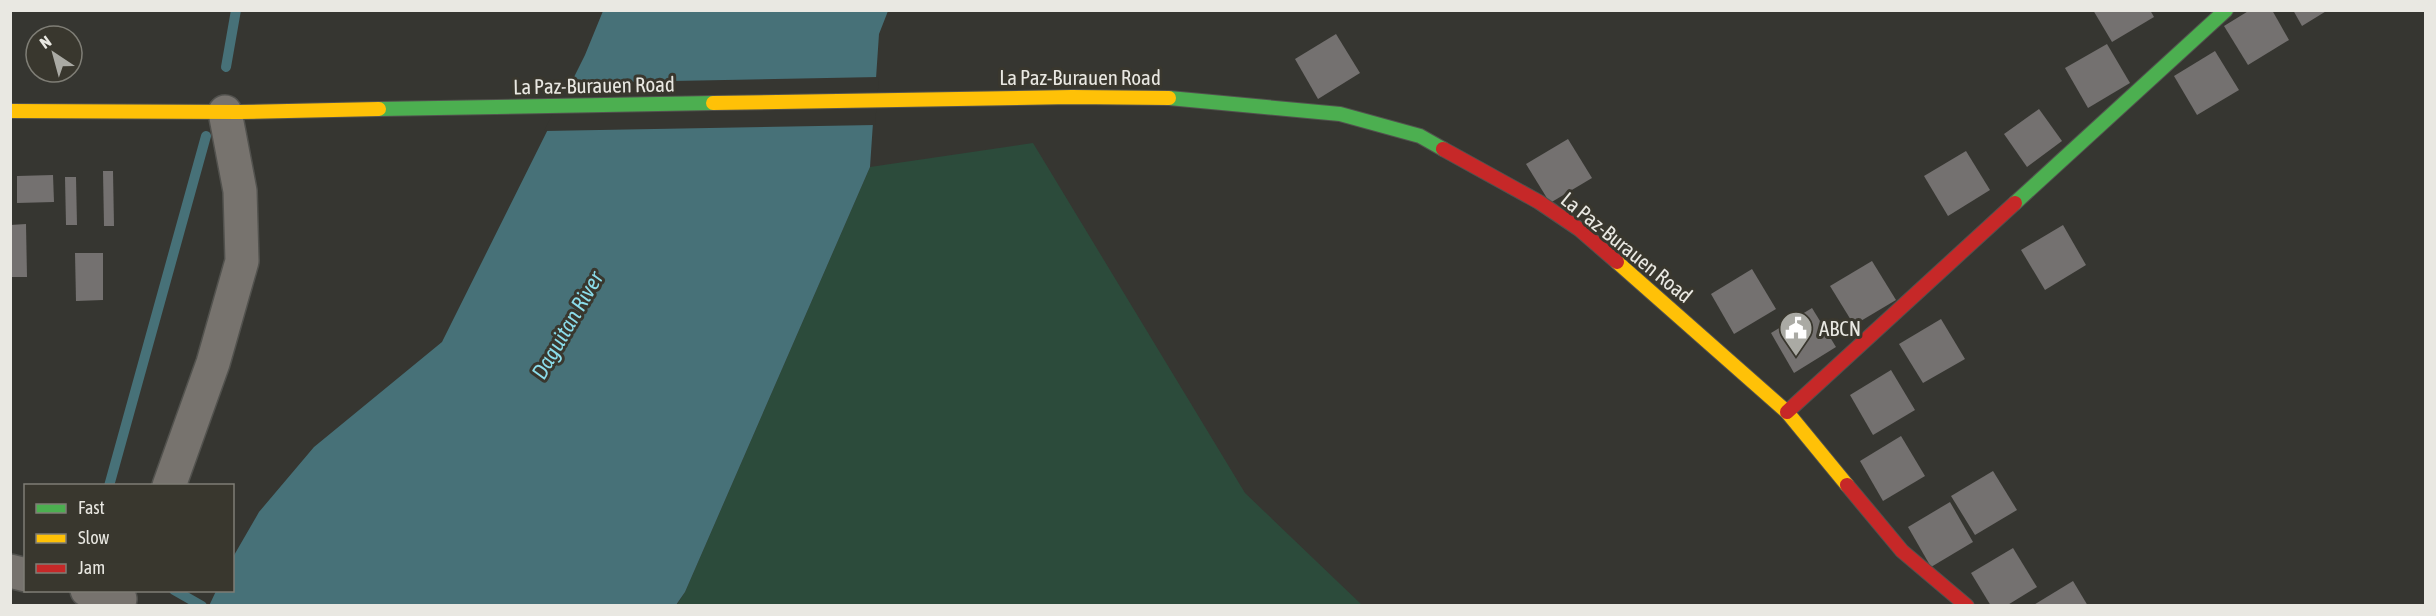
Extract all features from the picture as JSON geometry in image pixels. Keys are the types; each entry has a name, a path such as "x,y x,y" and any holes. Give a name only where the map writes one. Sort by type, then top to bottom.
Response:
{"main road":[{"path":"1787,412 2226,10"},
{"name":"La Paz-Burauen Road","path":"10,111 232,112 1072,97 1183,98 1340,114 1420,136 1539,202 1579,229 1787,412 1902,551 1967,606"}],"street":[{"path":"169,484 213,363 242,261 240,190 232,112"},
{"path":"92,592 120,598"}],"green space":[{"path":"1033,143 1245,493 1362,605 676,606 685,592 870,167"}],"water":[{"name":"Daguitan River","path":"603,11 888,11 879,34 870,167 685,592 676,605 209,606 216,592 234,592 234,555 259,512 314,447 442,342 585,55"}],"pier":[{"path":"879,77 875,125 544,131 568,83"}],"building":[{"path":"2093,10 2150,10 2154,17 2112,42"},
{"path":"2250,10 2272,10 2289,40 2248,65 2224,26"},
{"path":"2293,10 2328,10 2302,26"},
{"path":"1336,34 1360,73 1318,99 1295,59"},
{"path":"2107,44 2130,83 2088,108 2065,68"},
{"path":"2215,51 2239,90 2197,115 2174,76"},
{"path":"2039,109 2062,141 2027,167 2004,134"},
{"path":"1568,139 1592,178 1550,203 1526,164"},
{"path":"1966,151 1990,190 1948,216 1924,176"},
{"path":"103,171 113,171 114,226 104,226"},
{"path":"53,175 54,202 17,203 17,176"},
{"path":"65,177 76,177 77,225 66,225"},
{"path":"26,224 27,277 10,277 10,225"},
{"path":"2063,225 2086,265 2045,290 2021,250"},
{"path":"75,253 103,253 103,300 76,301"},
{"path":"1872,261 1896,300 1854,325 1830,286"},
{"path":"1752,269 1776,309 1734,334 1711,294"},
{"path":"1812,308 1836,347 1794,373 1771,333"},
{"path":"1941,319 1965,359 1923,383 1899,344"},
{"path":"1891,370 1915,410 1873,435 1850,395"},
{"path":"1901,436 1925,476 1883,501 1860,461"},
{"path":"1993,471 2017,510 1975,535 1951,496"},
{"path":"1950,502 1973,542 1931,567 1908,527"},
{"path":"2013,548 2037,587 2006,606 1991,606 1971,573"},
{"path":"2073,581 2088,606 2032,606"}],"waterway":[{"path":"226,67 236,10"},
{"path":"110,484 206,136"},
{"path":"178,592 202,606"}],"traffic: fast":[{"path":"2015,203 2226,10"},
{"path":"1169,98 1340,114 1420,136 1443,149"},
{"path":"379,109 713,103"}],"traffic: slow":[{"path":"713,103 1072,97 1169,98"},
{"path":"10,111 239,112 379,109"},
{"path":"1617,262 1787,412 1847,485"}],"traffic: jam":[{"path":"1443,149 1539,202 1579,229 1617,262"},
{"path":"1787,412 2015,203"},
{"path":"1847,485 1902,551 1967,606"}],"place":[{"name":"ABCN","path":"1796,357"}]}
